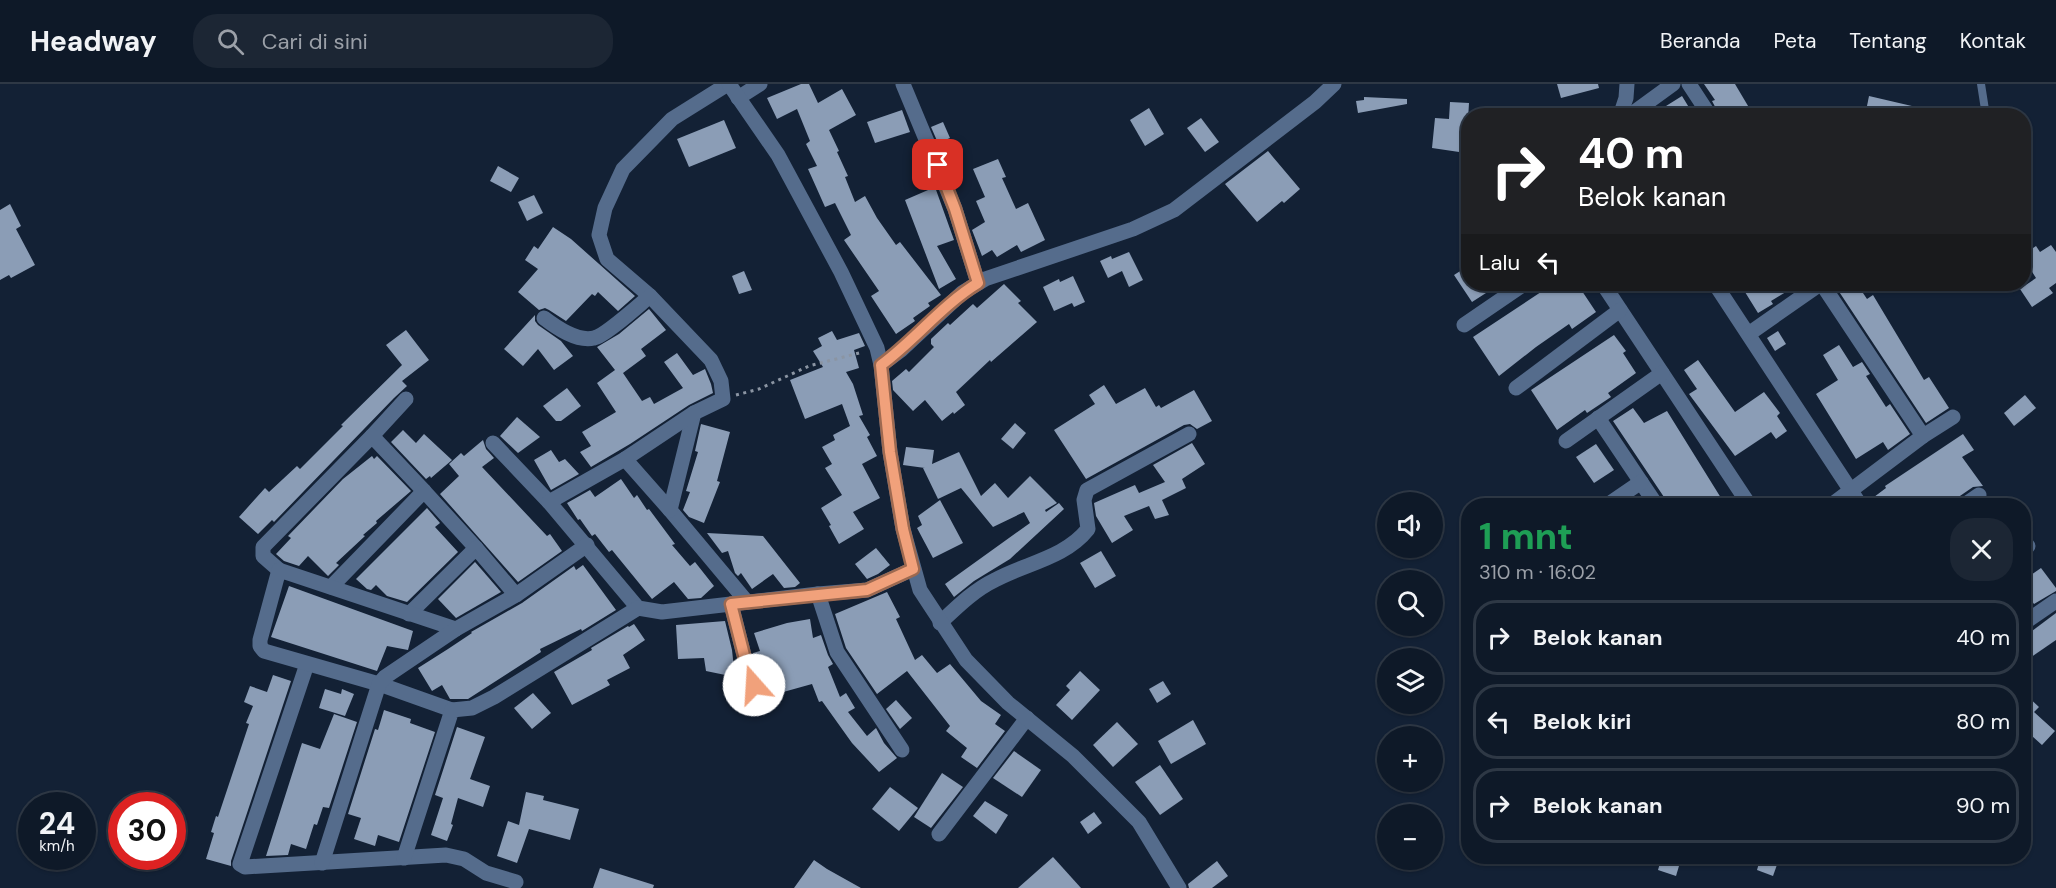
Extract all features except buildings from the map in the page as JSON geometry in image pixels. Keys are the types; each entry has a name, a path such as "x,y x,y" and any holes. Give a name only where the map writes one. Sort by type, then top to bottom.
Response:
{"street":[{"path":"549,502 625,459 694,413 723,399 721,381 711,360 650,296 607,259 599,235 605,208 623,169 672,119 728,84 783,164 841,272 877,348 881,365 890,452 903,529 920,590 966,660 1008,703 1073,756 1139,822 1179,888"},
{"path":"738,98 760,84"},
{"path":"903,84 955,209 978,283"},
{"path":"881,365 901,350 962,293 985,279 1133,228 1174,210 1315,102 1334,84"},
{"path":"1623,108 1627,84"},
{"path":"1640,108 1673,84"},
{"path":"1689,84 1705,108"},
{"path":"1464,325 1514,291"},
{"path":"1608,291 1745,498"},
{"path":"1720,291 1750,333 1855,498"},
{"path":"1750,333 1811,291"},
{"path":"1826,291 1923,436"},
{"path":"544,318 561,331 584,338 597,338 650,296"},
{"path":"1516,388 1620,310"},
{"path":"1566,441 1662,373"},
{"path":"406,399 263,547 263,556 279,570 456,628"},
{"path":"670,510 694,413"},
{"path":"1841,498 1923,436 1953,417"},
{"path":"1598,418 1652,498"},
{"path":"940,623 970,596 994,580 1063,551 1088,529 1084,500 1087,490 1189,434"},
{"path":"372,436 476,548 516,596"},
{"path":"493,443 549,502 639,608 662,612 867,590 913,569"},
{"path":"625,459 747,602"},
{"path":"1618,498 1641,482"},
{"path":"331,586 424,491"},
{"path":"1975,498 1979,495"},
{"path":"322,863 379,684 385,677 456,628 516,596 587,546"},
{"path":"409,614 476,548"},
{"path":"279,570 260,646 264,651 379,684 452,710 472,708 494,697 639,608"},
{"path":"818,594 837,652 902,750"},
{"path":"2031,617 2056,601"},
{"path":"731,604 747,667 754,685"},
{"path":"307,664 240,864 245,867 446,855 464,859 486,873 516,882"},
{"path":"404,858 452,710"},
{"path":"939,834 1027,718"}],"lane":[{"path":"1981,84 1985,108"}],"path":[{"path":"723,399 759,388 809,366 877,348"}],"route":[{"path":"754,685 747,667 731,604 867,590 913,569 903,529 890,452 881,365 901,350 962,293 978,283 955,209 938,165"}]}
